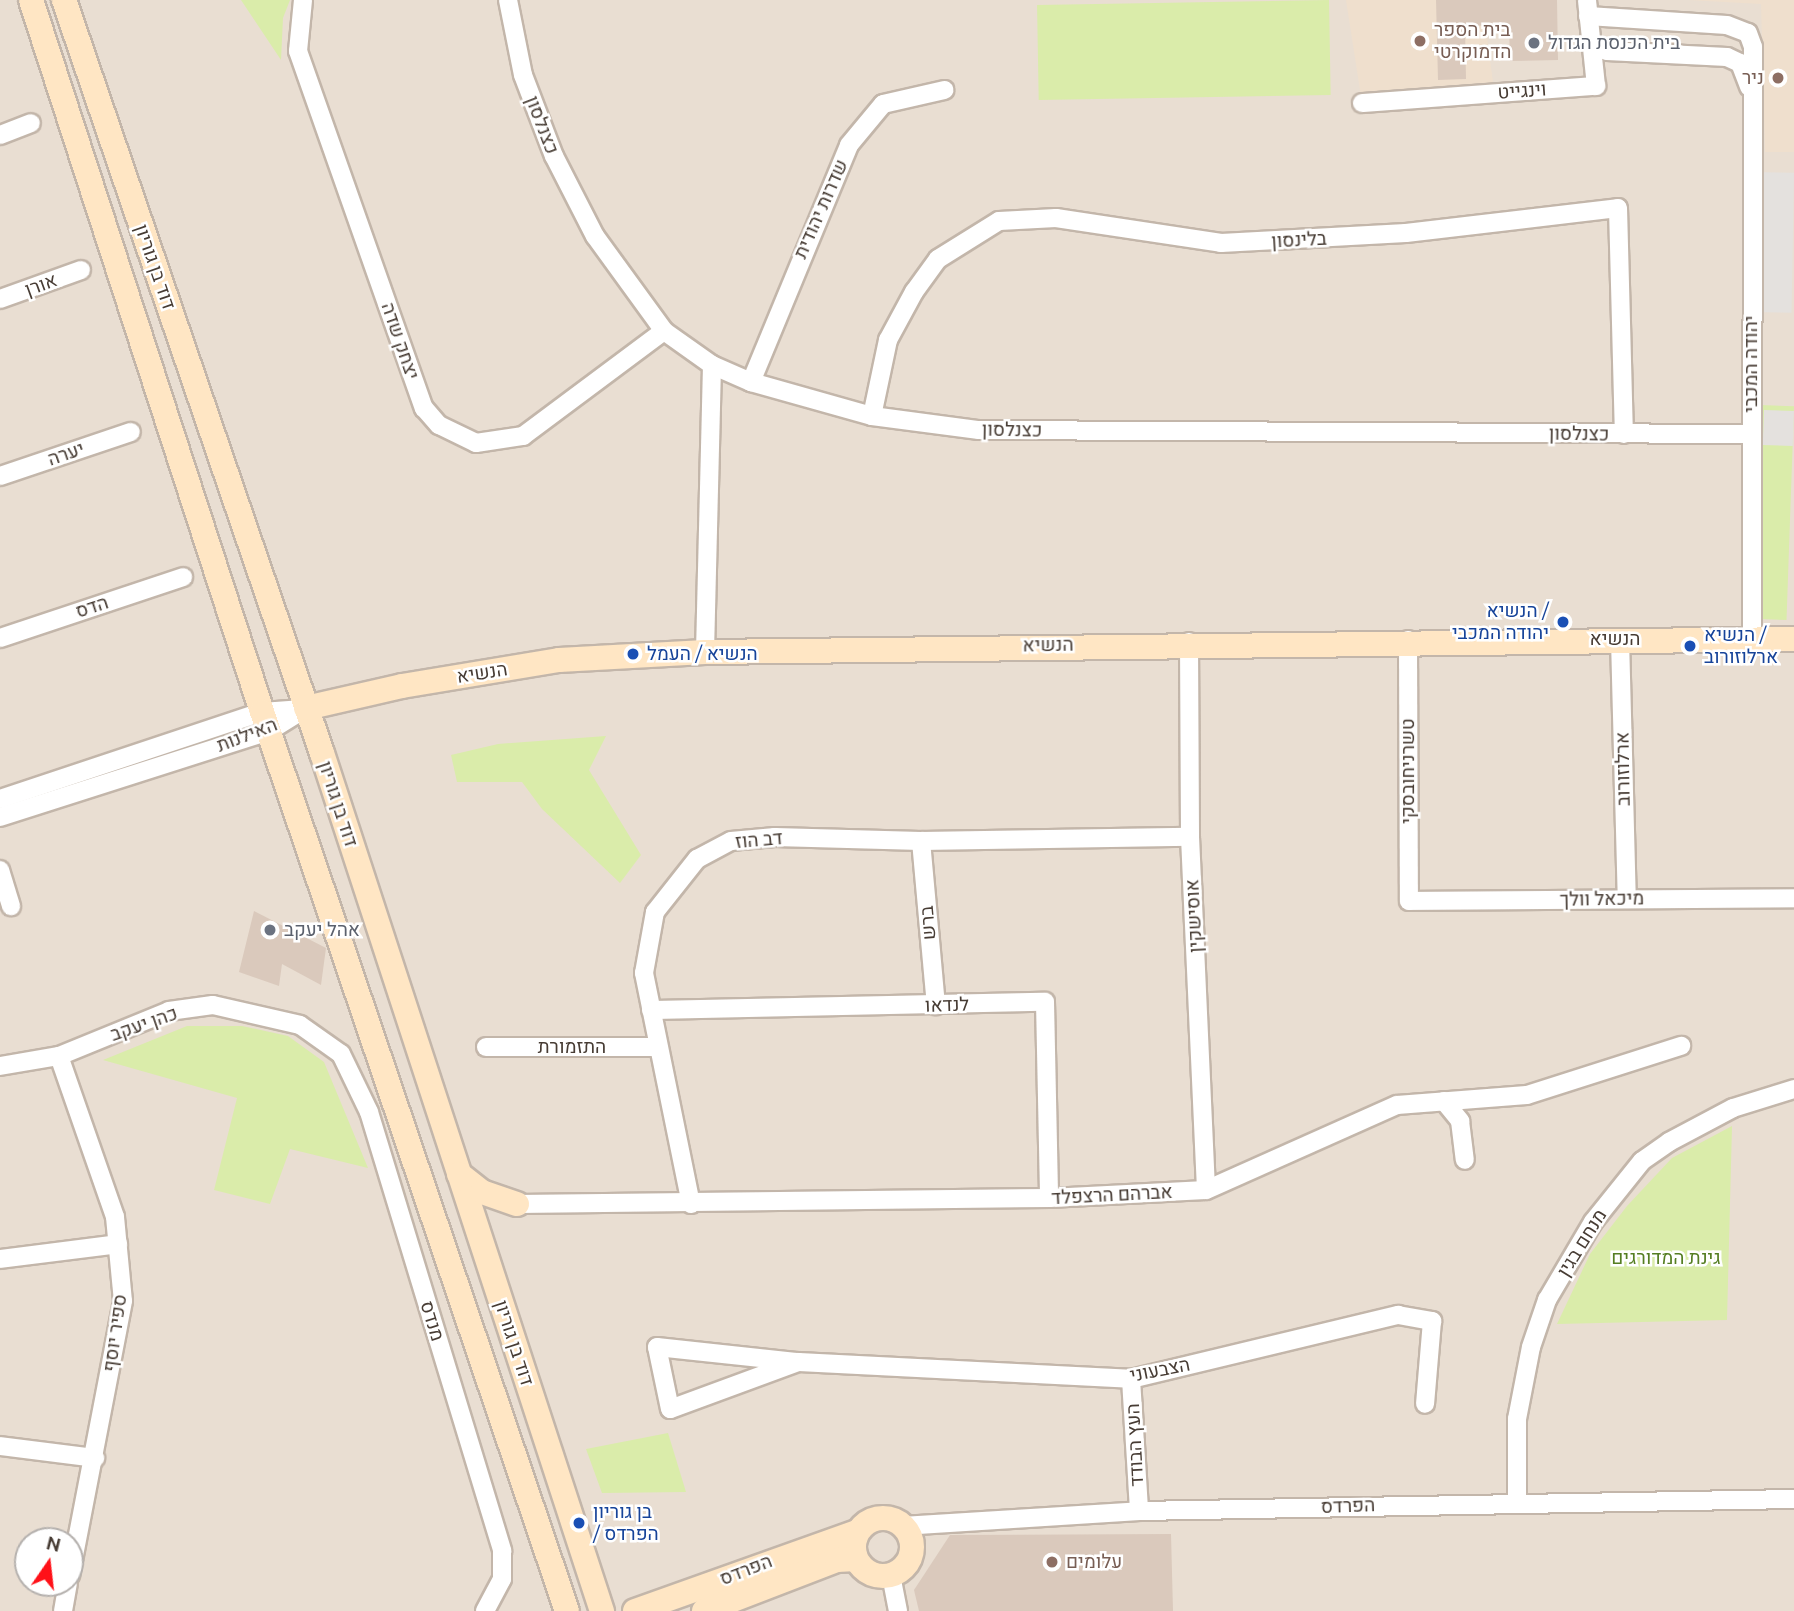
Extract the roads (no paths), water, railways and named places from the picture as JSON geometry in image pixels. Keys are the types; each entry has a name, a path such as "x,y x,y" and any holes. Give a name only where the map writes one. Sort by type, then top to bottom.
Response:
{"main road":[{"name":"דוד בן גוריון","path":"31,0 265,721 562,1605"},
{"name":"דוד בן גוריון","path":"64,0 306,708 599,1602"},
{"name":"הנשיא","path":"306,708 402,686 559,660 705,652 1189,642 1794,639"},
{"path":"459,1174 482,1192 517,1203"},
{"path":"485,1254 494,1220 517,1203"},
{"path":"880,1518 903,1526 911,1555 891,1575 871,1574 856,1559 857,1532 880,1518"},
{"name":"הפרדס","path":"635,1611 857,1532"},
{"name":"הפרדס","path":"704,1611 837,1560 856,1559"},
{"path":"599,1602 622,1611"}],"street":[{"name":"יצחק שדה","path":"303,0 298,51 418,394 439,425 465,440 487,445 523,436 664,331"},
{"name":"כצנלסון","path":"508,0 523,75 554,156 595,236 664,331 712,365 751,382 872,416 979,430 1751,434"},
{"name":"וינגייט","path":"1362,103 1597,86 1587,8"},
{"name":"יהודה המכבי","path":"1587,8 1727,25 1748,33 1753,47 1750,91 1752,638"},
{"name":"יהודה המכבי","path":"1592,45 1607,51 1727,57 1740,63 1750,91"},
{"name":"שדרות יהודית","path":"751,382 849,145 883,104 944,90"},
{"path":"0,135 31,123"},
{"name":"בלינסון","path":"872,416 888,340 914,292 938,260 999,221 1056,218 1221,243 1406,233 1618,208 1624,434"},
{"name":"אורן","path":"0,299 81,270"},
{"path":"705,652 712,365"},
{"name":"יערה","path":"0,476 131,432"},
{"name":"הדס","path":"0,638 183,577"},
{"name":"ארלוזורוב","path":"1620,639 1627,899"},
{"name":"טשרניחובסקי","path":"1408,640 1409,901"},
{"name":"אוסישקין","path":"1189,642 1190,837 1206,1191"},
{"name":"האילנות","path":"0,799 306,708"},
{"name":"האילנות","path":"0,817 265,721"},
{"name":"דב הוז","path":"691,1204 644,973 655,912 697,859 731,841 775,836 921,841 1190,837"},
{"name":"ברש","path":"921,841 936,1005"},
{"path":"0,870 11,906"},
{"name":"מיכאל וולך","path":"1409,901 1794,898"},
{"name":"לנדאו","path":"652,1010 1045,1002 1049,1198"},
{"name":"כהן יעקב","path":"0,1066 59,1056 169,1012 213,1005 275,1016 326,1040"},
{"name":"מנדס","path":"326,1040 356,1078 369,1112 502,1551 502,1578 485,1611"},
{"name":"אברהם הרצפלד","path":"517,1203 691,1204 1049,1198 1206,1191 1397,1105 1527,1095 1681,1046"},
{"name":"התזמורת","path":"486,1047 658,1047"},
{"name":"ספיר יוסף","path":"59,1056 115,1217 123,1301 80,1527"},
{"name":"מנחם בגין","path":"1517,1502 1517,1419 1531,1347 1547,1300 1592,1222 1642,1161 1669,1142 1733,1108 1794,1089"},
{"path":"1444,1101 1460,1121 1465,1160"},
{"path":"0,1259 118,1244"},
{"name":"הצבעוני","path":"799,1362 670,1409 657,1347 799,1362 1131,1379 1398,1315 1432,1321 1424,1404"},
{"name":"העץ הבודד","path":"1131,1379 1139,1511"},
{"path":"0,1446 95,1458"},
{"name":"הפרדס","path":"903,1526 1139,1511 1794,1499"},
{"path":"891,1575 898,1611"}],"place":[{"name":"בית הספר הדמוקרטי","path":"1420,41"},
{"name":"בית הכנסת הגדול","path":"1534,43"},
{"name":"ניר","path":"1778,78"},
{"name":"הנשיא / יהודה המכבי","path":"1563,622"},
{"name":"הנשיא / ארלוזורוב","path":"1690,646"},
{"name":"הנשיא / העמל","path":"633,654"},
{"name":"אהל יעקב","path":"270,930"},
{"name":"בן גוריון / הפרדס","path":"579,1523"},
{"name":"עלומים","path":"1052,1562"}],"park label":[{"name":"גינת המדורגים","path":"1666,1258"}]}
